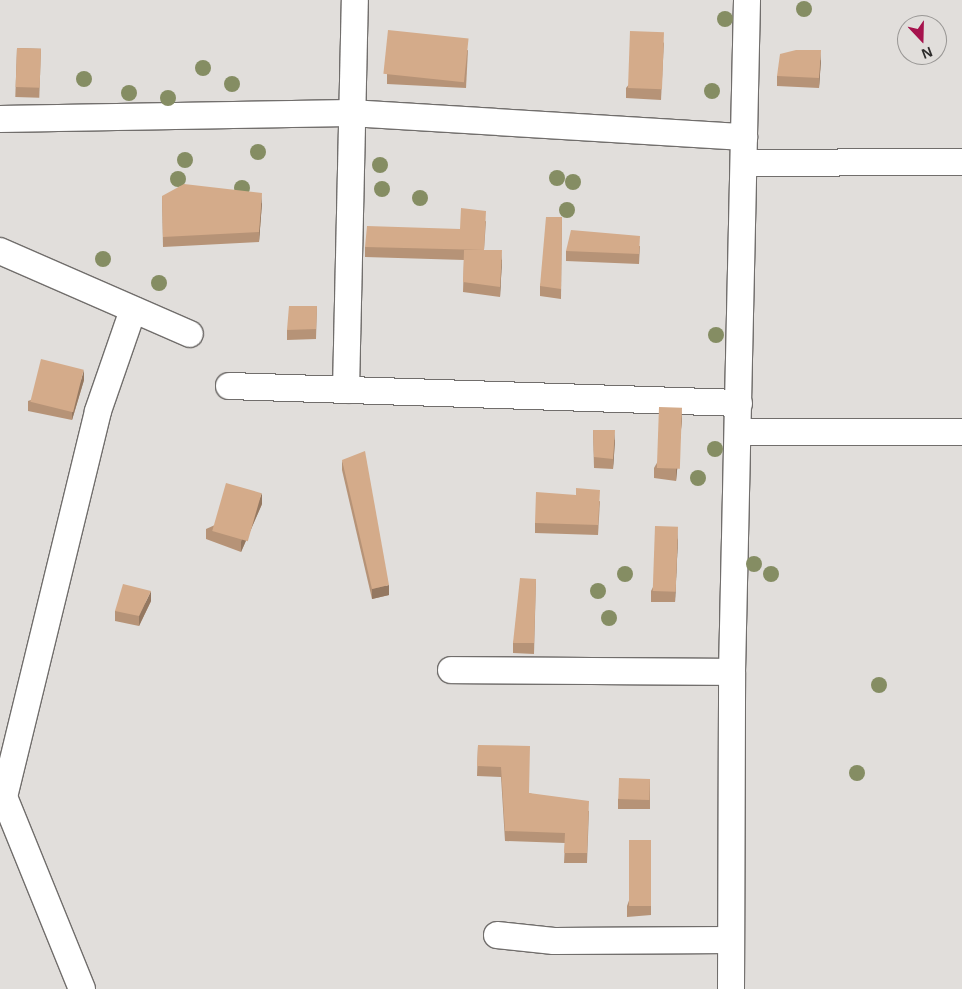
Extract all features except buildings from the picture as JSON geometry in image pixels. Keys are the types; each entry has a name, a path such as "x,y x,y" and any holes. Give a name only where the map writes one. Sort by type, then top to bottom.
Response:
{"street":[{"path":"346,390 350,113 355,0"},
{"path":"731,989 732,672 747,0"},
{"path":"0,119 350,113 744,137"},
{"path":"744,164 962,162"},
{"path":"0,251 190,334"},
{"path":"82,989 4,797 98,410 133,310"},
{"path":"229,386 739,403"},
{"path":"738,432 962,432"},
{"path":"451,670 732,672"},
{"path":"497,934 554,941 731,940"}]}
